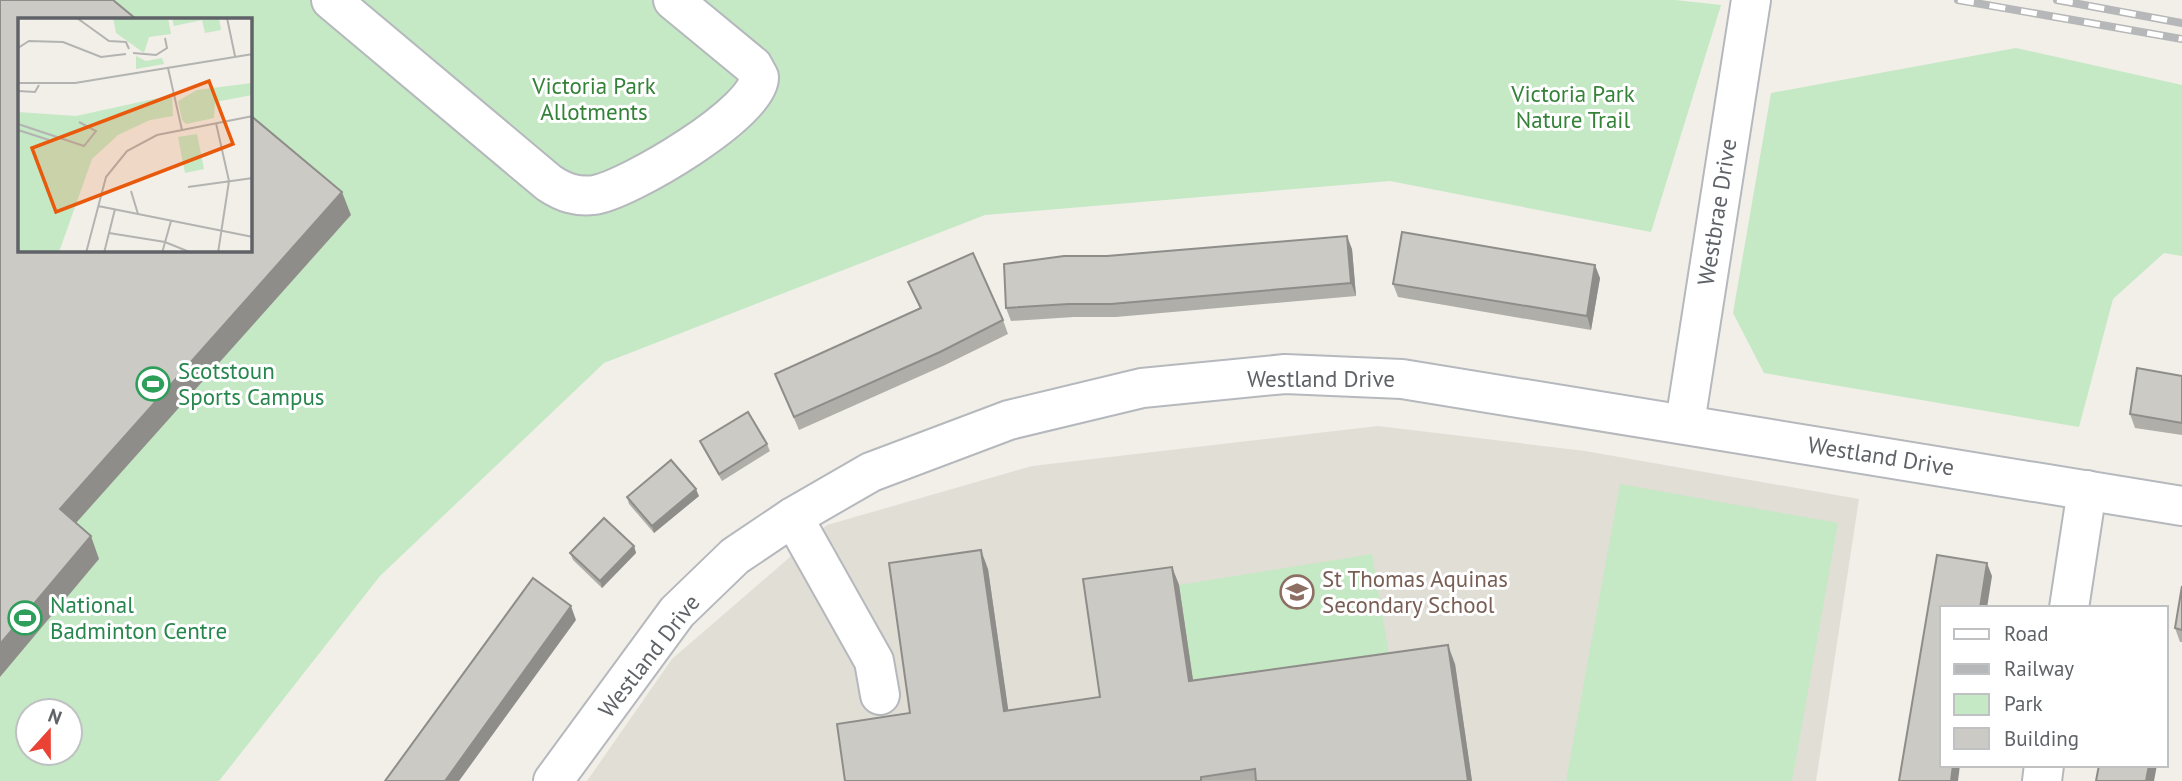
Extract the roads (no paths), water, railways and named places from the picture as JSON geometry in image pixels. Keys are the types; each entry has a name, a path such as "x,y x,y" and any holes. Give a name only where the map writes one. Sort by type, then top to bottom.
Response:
{"street":[{"path":"331,0 549,183 570,195 582,196 613,190 647,174 705,136 758,88 759,76 753,66 673,0"},
{"name":"Westbrae Drive","path":"1685,424 1751,0"},
{"name":"Westland Drive","path":"553,781 677,612 735,556 793,517 871,472 1009,420 1142,387 1285,374 1402,379 2182,506"},
{"path":"2069,606 2087,490"},
{"path":"793,517 874,661 880,695"}],"railway":[{"path":"1958,0 2182,39"},
{"path":"2057,0 2182,23"}],"place":[{"name":"Scotstoun Sports Campus","path":"153,384"},
{"name":"St Thomas Aquinas Secondary School","path":"1297,592"},
{"name":"National Badminton Centre","path":"25,618"}],"park label":[{"name":"Victoria Park Allotments","path":"594,99"},
{"name":"Victoria Park Nature Trail","path":"1573,107"}]}
